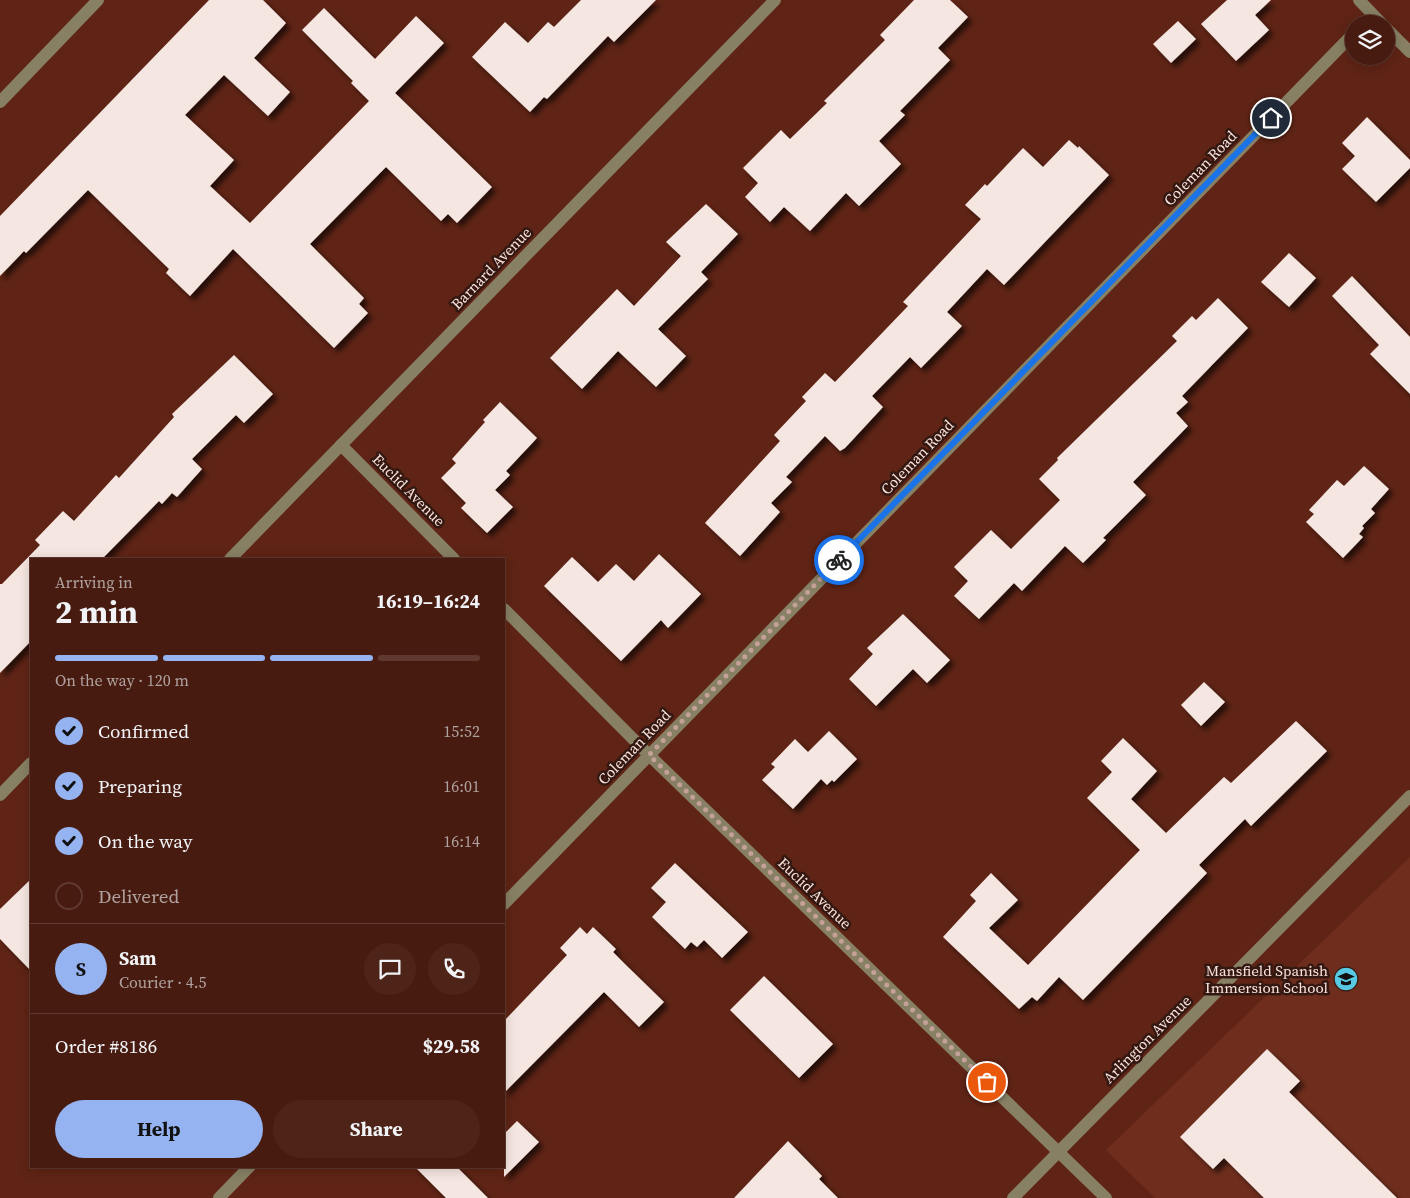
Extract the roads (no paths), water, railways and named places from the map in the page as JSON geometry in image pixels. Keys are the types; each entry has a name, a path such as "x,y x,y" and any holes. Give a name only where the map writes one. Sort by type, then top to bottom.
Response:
{"street":[{"path":"0,102 98,0"},
{"name":"Barnard Avenue","path":"231,558 775,0"},
{"path":"1359,0 1373,14"},
{"path":"1395,37 1410,52"},
{"name":"Coleman Road","path":"505,903 1345,43"},
{"name":"Euclid Avenue","path":"341,445 453,558"},
{"name":"Euclid Avenue","path":"505,610 649,755 1106,1198"},
{"path":"0,795 30,764"},
{"name":"Arlington Avenue","path":"1013,1198 1410,796"},
{"path":"220,1198 248,1168"}],"place":[{"name":"Mansfield Spanish Immersion School","path":"1346,979"}]}
